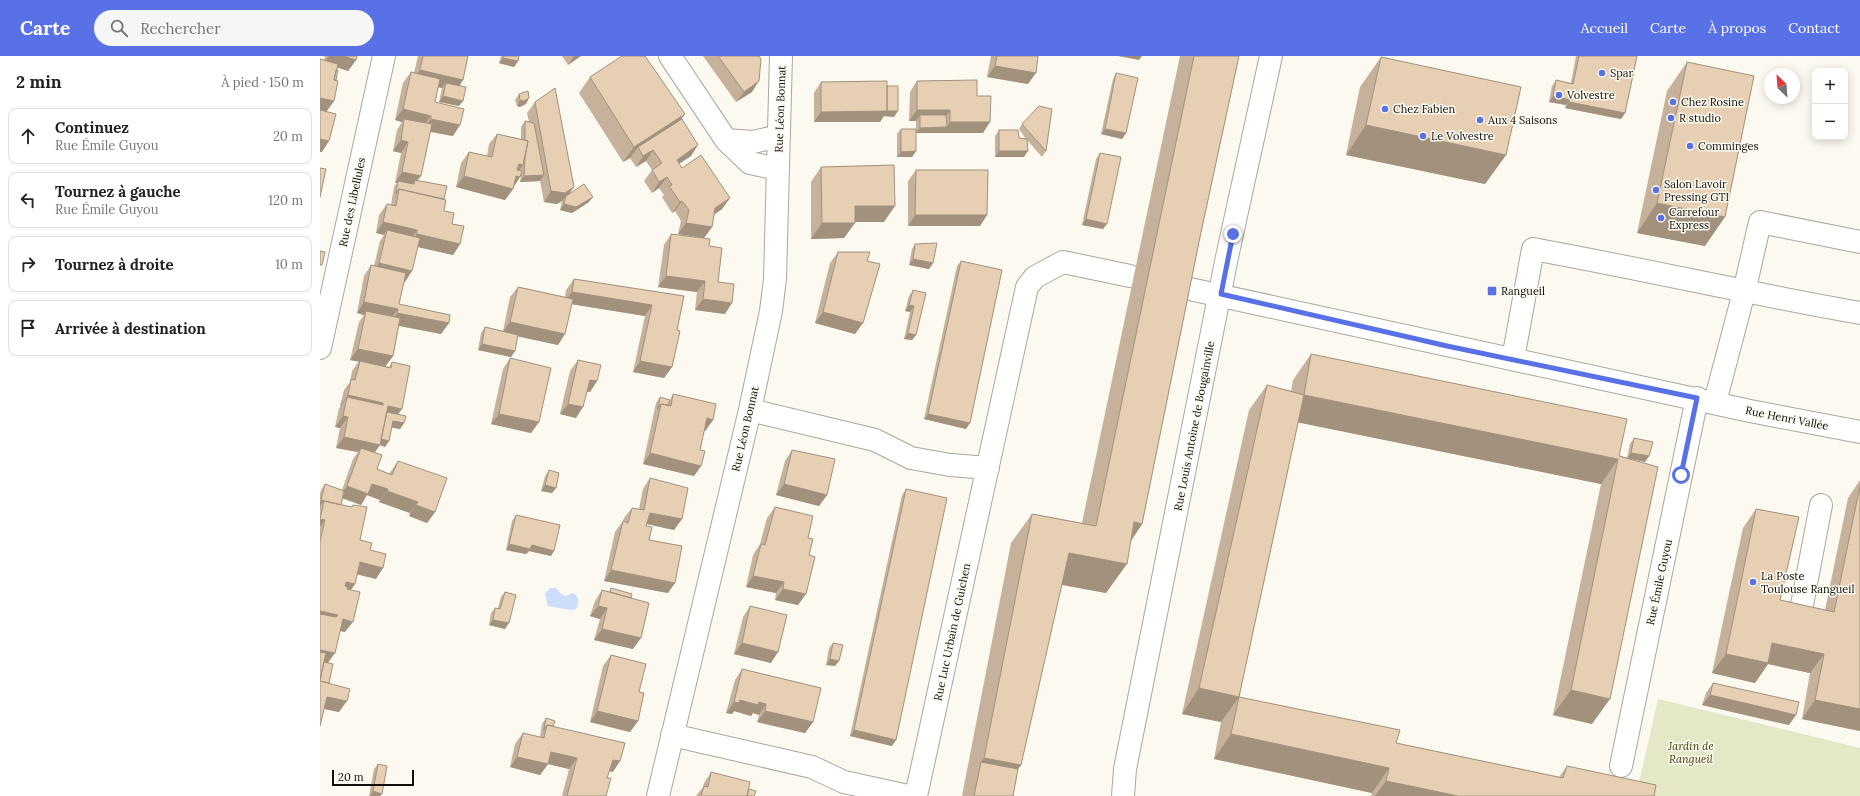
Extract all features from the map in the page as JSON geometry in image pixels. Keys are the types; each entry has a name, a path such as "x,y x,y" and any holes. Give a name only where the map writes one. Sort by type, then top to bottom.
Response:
{"street":[{"name":"Rue des Libellules","path":"320,348 384,56"},
{"path":"670,56 726,140 750,163 778,169"},
{"name":"Rue Léon Bonnat","path":"658,796 750,410 771,311 775,279 781,56"},
{"name":"Rue Louis Antoine de Bougainville","path":"1123,796 1125,769 1221,294 1271,56"},
{"path":"726,140 753,142 780,136"},
{"name":"Rue Émile Guyou","path":"1621,766 1706,400 1744,292 1760,222 1860,242"},
{"path":"1513,359 1533,249 1614,264 1744,292 1860,313"},
{"name":"Rue Luc Urbain de Guichen","path":"916,796 1027,287 1034,277 1064,262 1130,276"},
{"path":"1176,286 1221,294 1447,346 1706,400"},
{"name":"Rue Henri Vallée","path":"1706,400 1750,411 1860,432"},
{"path":"750,410 875,440 911,458 950,465 988,468"},
{"path":"1801,610 1821,505"},
{"path":"672,735 812,767 844,782 908,796"}],"green space":[{"name":"Jardin de Rangueil","path":"1658,699 1860,748 1860,796 1636,796"}],"water":[{"path":"550,588 556,588 565,596 573,593 577,596 578,604 576,609 570,610 548,606 545,594"}],"building":[{"path":"343,56 357,56 356,60"},
{"path":"423,56 468,56 463,80 420,70"},
{"path":"504,56 519,56 518,61 503,58"},
{"path":"622,56 645,56 685,114 634,147 590,77"},
{"path":"718,56 759,56 761,59 759,81 744,92"},
{"path":"997,56 1038,56 1036,73 995,66"},
{"path":"1194,56 1239,56 1200,237 1142,524 1134,522 1127,564 1069,553 1021,765 984,758 1032,514 1096,526"},
{"name":"Spar","path":"1579,56 1637,56 1625,113 1569,102 1570,100 1553,96 1556,80 1573,84"},
{"path":"1381,57 1521,87 1506,155 1366,125"},
{"path":"320,59 338,64 334,80 338,81 334,101 320,98"},
{"name":"Comminges","path":"1687,62 1754,76 1725,217 1657,203"},
{"path":"336,70 338,70 336,80 334,80"},
{"path":"411,72 440,79 435,102 464,109 460,125 431,119 431,116 403,109"},
{"path":"1116,73 1138,78 1126,133 1105,129"},
{"path":"977,80 977,96 991,96 990,122 950,122 950,110 917,110 917,81"},
{"path":"887,81 887,111 821,112 821,82"},
{"path":"446,83 466,87 463,101 443,96"},
{"path":"887,86 898,86 898,111 887,111"},
{"path":"555,88 574,187 565,193 551,191 535,102"},
{"path":"528,91 529,98 524,101 520,100 519,94"},
{"path":"1039,106 1052,109 1046,151 1022,124"},
{"path":"320,110 336,114 329,141 320,139"},
{"path":"920,115 946,115 947,127 920,128"},
{"path":"404,119 432,124 421,176 402,172 408,142 401,140"},
{"path":"682,119 698,145 677,160 682,168 701,155 730,198 715,208 712,227 686,223 689,210 682,201 680,202 669,186 672,185 667,177 659,182 652,170 662,163 653,150 643,156 638,147"},
{"path":"525,121 534,123 544,175 524,176 528,141 525,140"},
{"path":"901,129 916,129 916,151 901,152"},
{"path":"999,130 1018,130 1019,138 1027,139 1028,151 999,151"},
{"path":"497,134 528,141 523,165 519,164 517,170 522,171 520,177 516,176 513,189 464,176 469,152 492,157"},
{"path":"1100,153 1121,157 1107,224 1086,219"},
{"path":"894,165 895,206 855,206 855,223 822,223 821,167"},
{"path":"320,168 326,169 320,197"},
{"path":"916,170 988,170 987,215 915,215"},
{"path":"415,180 447,186 444,199 399,189 396,194 398,181 414,184"},
{"path":"584,184 593,197 576,207 564,204 566,196"},
{"path":"399,189 446,200 444,211 454,213 452,224 464,226 460,244 417,234 417,230 383,222 387,204 396,206"},
{"path":"387,230 420,238 412,271 379,263"},
{"path":"671,234 710,239 709,246 722,248 718,282 734,284 732,303 703,299 705,281 666,276"},
{"path":"937,243 933,263 913,259 915,244"},
{"path":"320,251 325,252 322,265 320,265"},
{"path":"838,252 870,252 867,261 880,264 863,323 823,312"},
{"path":"961,261 1002,270 970,423 928,414"},
{"path":"371,265 406,273 399,304 450,315 449,323 397,313 398,309 364,302"},
{"path":"574,279 684,296 677,330 680,331 672,367 640,361 652,305 572,292"},
{"path":"518,287 573,299 565,334 510,322"},
{"path":"913,290 926,293 916,335 908,333 914,306 909,305"},
{"path":"366,311 400,318 393,356 358,349"},
{"path":"485,327 518,335 515,351 482,344"},
{"path":"1311,354 1627,419 1619,456 1658,467 1610,699 1571,690 1618,459 1304,395"},
{"path":"510,358 551,368 539,422 499,414"},
{"path":"578,360 601,365 597,381 590,380 583,407 568,404"},
{"path":"360,361 391,368 392,362 410,366 402,409 388,406 380,445 344,437 348,417 343,416 347,397 383,405 383,403 348,395 351,379 355,380"},
{"path":"1267,385 1304,395 1239,697 1199,688"},
{"path":"673,394 716,404 713,420 707,418 700,450 705,451 701,466 650,453 661,404 671,406"},
{"path":"660,397 670,400 668,405 661,404 658,409"},
{"path":"387,412 406,416 404,423 393,421 389,441 381,439"},
{"path":"1634,438 1653,442 1649,456 1631,453"},
{"path":"361,448 382,455 377,469 392,475 398,461 447,478 435,512 416,505 418,502 372,484 368,494 347,486"},
{"path":"792,450 835,459 827,495 784,484"},
{"path":"549,470 559,473 556,488 545,485"},
{"path":"650,478 688,488 682,519 650,513 646,526 652,527 649,540 682,546 675,583 611,570 623,521 628,523 632,508 644,510"},
{"path":"325,484 344,491 341,505 321,500"},
{"name":"La Poste Toulouse Rangueil","path":"1860,486 1860,709 1815,700 1824,654 1772,643 1768,663 1726,654 1756,509 1799,517 1780,600 1834,612"},
{"path":"906,489 947,498 896,740 854,730"},
{"path":"324,501 352,507 353,505 367,507 360,540 372,543 370,550 386,554 383,568 360,562 355,584 346,582 345,586 348,587 347,589 360,592 353,622 343,619 335,653 320,650 320,614 336,617 338,615 320,611 320,541 325,520 320,519"},
{"path":"775,507 813,516 808,538 813,539 809,555 815,557 806,594 783,589 784,582 753,576 761,544 765,545"},
{"path":"516,515 560,525 554,551 532,545 530,549 509,544"},
{"path":"611,588 632,594 631,598 610,592"},
{"path":"602,590 649,603 641,638 602,629 607,608 598,606"},
{"path":"505,592 516,595 509,623 493,620 495,608 500,609"},
{"path":"750,606 787,615 778,652 742,643"},
{"path":"833,643 843,645 839,661 830,659"},
{"path":"320,652 326,653 320,679"},
{"path":"611,655 646,664 639,692 644,693 638,721 597,711"},
{"path":"324,662 333,664 329,683 320,681"},
{"path":"742,669 821,688 813,722 765,711 766,704 759,702 758,705 740,700 739,703 734,702"},
{"path":"320,681 350,689 347,701 327,697 320,726"},
{"path":"1713,683 1799,702 1796,715 1710,695"},
{"path":"1239,697 1400,730 1396,743 1563,778 1567,766 1656,785 1654,796 1458,796 1386,781 1389,768 1231,734"},
{"path":"546,718 555,721 553,726 547,725 544,730"},
{"path":"547,725 625,743 620,761 613,760 607,778 611,778 606,796 567,796 577,758 551,752 548,764 517,757 523,733 544,738"},
{"path":"981,762 1018,769 1013,796 974,796"},
{"path":"378,764 387,766 382,794 373,791"},
{"path":"711,772 750,782 747,796 701,796 704,786 708,787"},
{"path":"749,789 756,791 754,796 747,796"}],"place":[{"name":"Spar","path":"1602,73"},
{"name":"Volvestre","path":"1559,95"},
{"name":"Chez Rosine","path":"1673,102"},
{"name":"Chez Fabien","path":"1385,109"},
{"name":"R studio","path":"1671,118"},
{"name":"Aux 4 Saisons","path":"1480,120"},
{"name":"Le Volvestre","path":"1423,136"},
{"name":"Comminges","path":"1690,146"},
{"name":"Salon Lavoir Pressing GTI","path":"1656,190"},
{"name":"Carrefour Express","path":"1661,218"},
{"name":"Rangueil","path":"1492,291"},
{"name":"La Poste Toulouse Rangueil","path":"1753,582"}],"route":[{"path":"1233,234 1227,257 1221,294 1447,346 1697,398 1681,475"}]}
